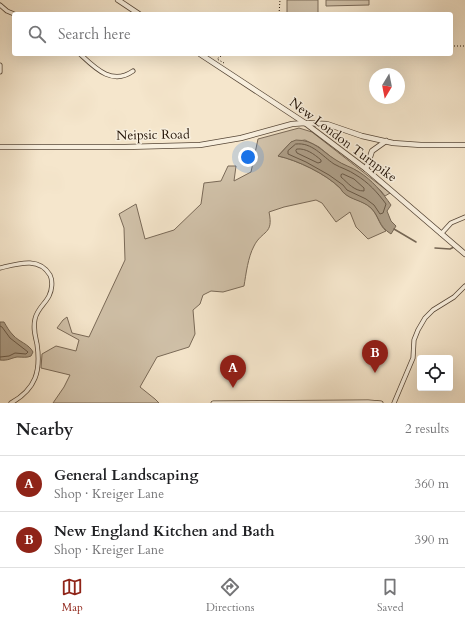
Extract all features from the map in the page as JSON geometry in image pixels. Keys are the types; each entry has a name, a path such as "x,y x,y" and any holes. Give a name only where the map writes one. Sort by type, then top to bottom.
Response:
{"street":[{"path":"118,0 136,12"},
{"path":"0,5 12,13"},
{"path":"82,56 95,68 107,75 117,77 126,75 133,71"},
{"name":"New London Turnpike","path":"203,56 305,123 366,169 465,254"},
{"path":"0,65 0,72"},
{"name":"Neipsic Road","path":"0,147 124,147 200,145 241,138 292,124 305,123 327,124 353,133 386,141 412,144 465,145"},
{"path":"366,169 372,151 386,141"},
{"path":"441,234 448,225 465,217"},
{"path":"0,268 22,263 35,262 46,268 51,277 52,287 49,297 40,307 35,318 34,329 39,360 38,372 32,384 23,396 11,403"},
{"path":"394,403 413,358 414,340 418,330 433,310 454,297 465,286"},
{"path":"213,403 381,403"}],"path":[{"path":"280,0 280,12"},
{"path":"453,46 465,46"},
{"path":"221,56 217,59 224,63"}],"shaded area":[{"path":"287,0 318,0 318,12 287,12"},
{"path":"326,0 369,0 369,5 326,6"},
{"path":"299,128 312,132 390,193 385,196 359,172 336,161 319,147 305,140 291,142 278,156 302,164 319,173 334,183 350,197 368,205 386,231 368,239 356,227 350,212 336,222 322,203 316,200 269,212 269,229 260,237 252,250 244,286 223,292 211,291 203,295 200,304 193,310 195,334 189,347 157,357 140,387 159,403 53,403 70,375 41,368 42,354 56,346 76,351 79,340 57,328 67,317 72,333 89,337 125,260 124,228 119,214 136,204 145,239 174,230 201,204 204,183 221,181 228,166 236,166 234,181 251,172 258,139"}],"water":[{"path":"303,140 313,144 339,162 364,175 391,205 387,211 391,221 396,226 391,234 381,225 374,211 368,205 350,197 334,183 319,173 302,164 278,156 291,142"},
{"path":"0,322 4,322 13,335 31,349 33,352 31,356 0,360"}],"waterway":[{"path":"394,229 416,242"},
{"path":"435,248 450,249 454,247"}],"place":[{"name":"New England Kitchen and Bath","path":"375,373"},
{"name":"General Landscaping","path":"233,388"}]}
